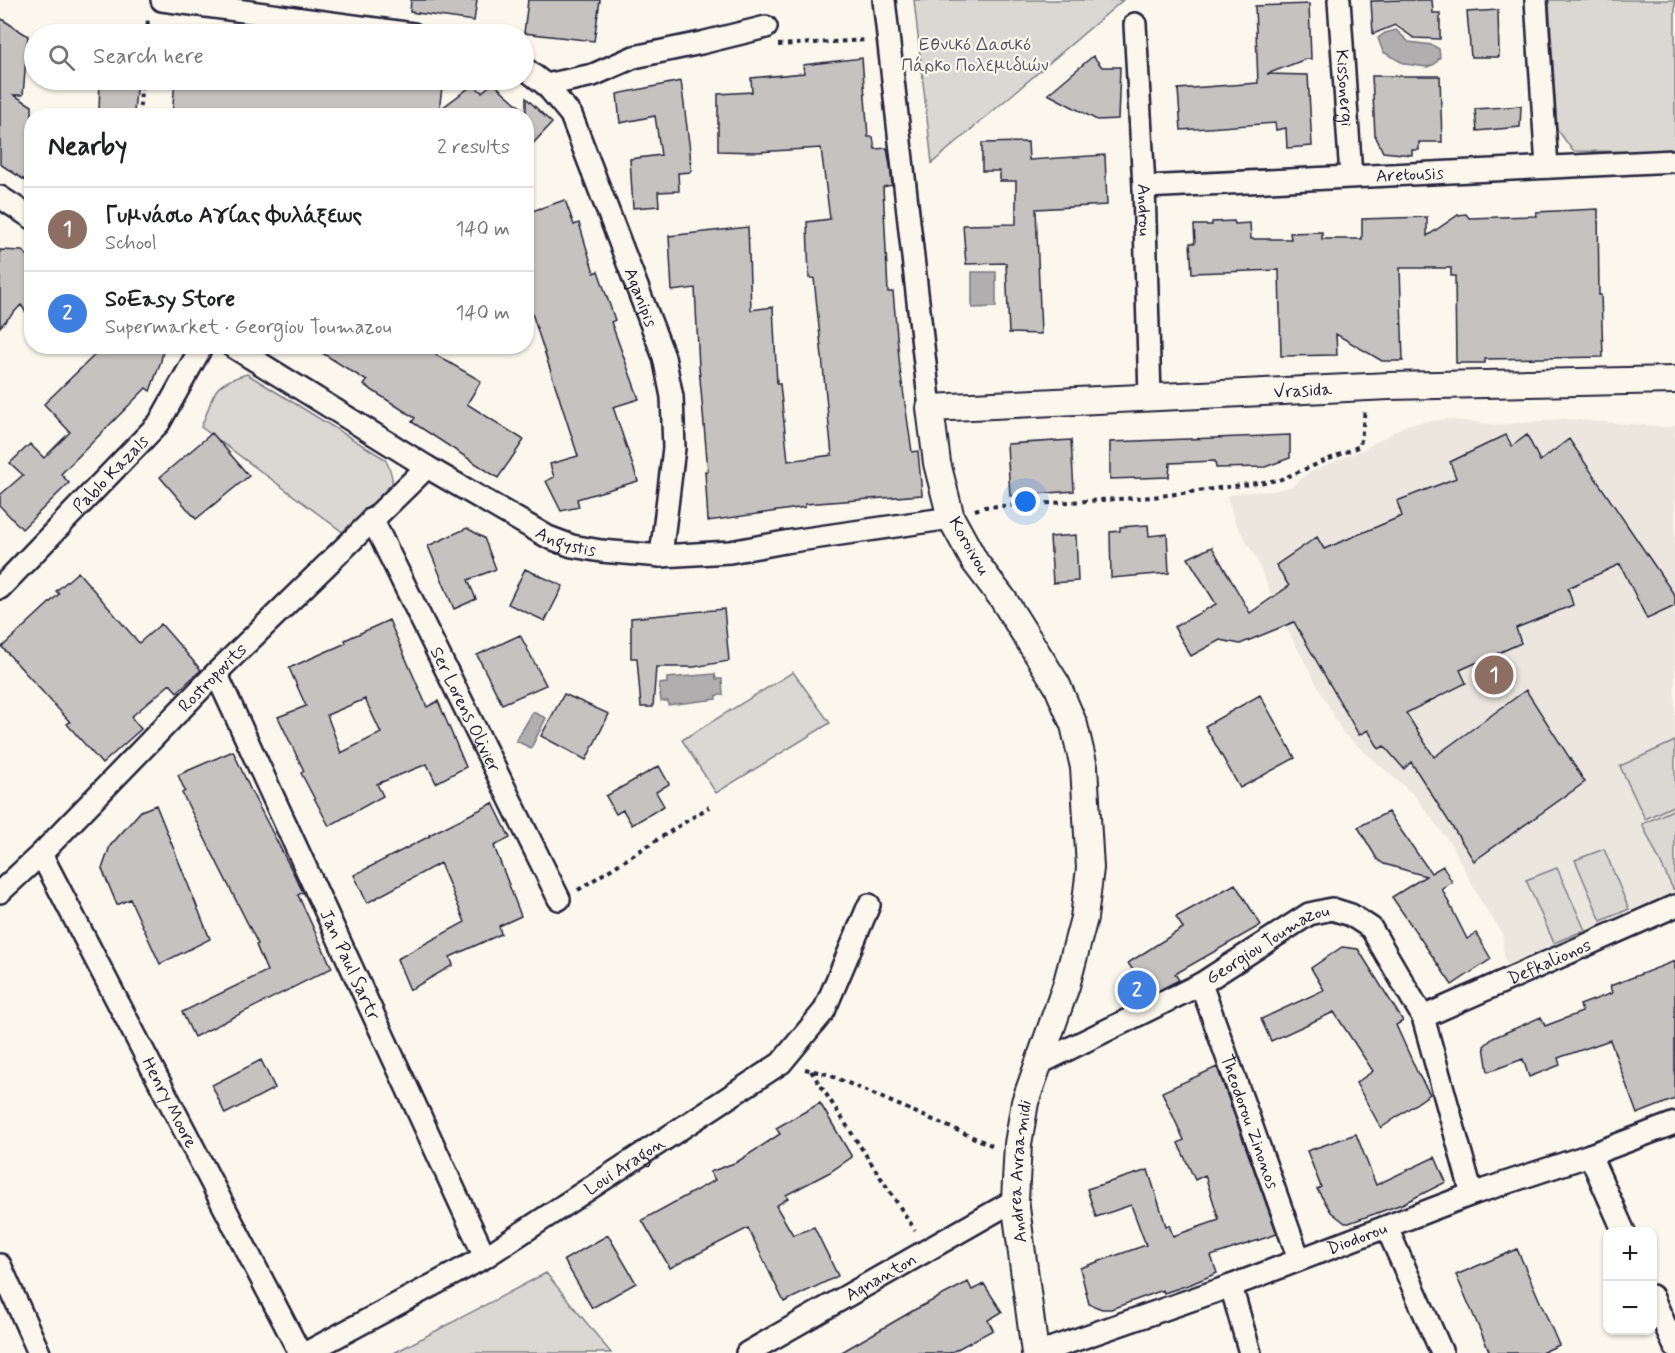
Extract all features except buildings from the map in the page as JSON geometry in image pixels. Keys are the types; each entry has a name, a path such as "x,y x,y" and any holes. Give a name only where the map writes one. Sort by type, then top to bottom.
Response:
{"street":[{"path":"162,0 339,24"},
{"name":"Koroivou","path":"884,0 930,408 938,463 951,518 975,562 1003,599 1058,685 1074,725 1084,767 1090,868 1084,918 1066,986 1038,1064"},
{"name":"Kissonergi","path":"1339,0 1351,176"},
{"path":"1536,0 1547,166"},
{"name":"Androu","path":"1135,24 1144,187 1150,397"},
{"path":"546,85 593,75 634,57 766,27"},
{"name":"Aganipis","path":"534,76 546,85 571,115 664,357 672,397 674,448 661,556"},
{"name":"Aretousis","path":"1144,187 1675,161"},
{"path":"0,197 24,213"},
{"name":"Pablo Kazals","path":"0,588 159,423 198,354"},
{"name":"Angystis","path":"245,354 427,466 548,537 572,546 661,556 730,552 951,518"},
{"name":"Vrasida","path":"930,408 1368,387 1675,380"},
{"name":"Rostropovits","path":"0,892 41,854 216,673 427,466"},
{"name":"Ser Lorens Olivier","path":"372,519 559,899"},
{"name":"Jan Paul Sartr","path":"216,673 485,1257"},
{"name":"Henry Moore","path":"41,854 300,1353"},
{"name":"Loui Aragon","path":"306,1353 485,1257 781,1063 824,1011 868,904"},
{"name":"Defkalionos","path":"1423,1017 1675,906"},
{"name":"Georgiou Toumazou","path":"1038,1064 1202,984 1309,914 1332,909 1351,915 1371,928 1423,1017 1472,1194"},
{"name":"Theodorou Zinonos","path":"1202,984 1299,1259"},
{"name":"Andrea Avraamidi","path":"1037,1353 1015,1200 1018,1144 1025,1102 1038,1064"},
{"name":"Diodorou","path":"1037,1353 1231,1286 1472,1194 1590,1155 1675,1123"},
{"path":"1590,1155 1622,1227"},
{"name":"Agnanton","path":"747,1353 1015,1200"},
{"path":"1387,1228 1442,1353"},
{"path":"0,1265 39,1353"},
{"path":"1231,1286 1250,1353"},
{"path":"1657,1305 1675,1347"}],"path":[{"path":"766,27 766,46 888,38"},
{"path":"140,108 141,90"},
{"path":"951,518 984,507 1153,497 1279,480 1360,447 1368,387"},
{"path":"559,899 565,898 709,807"},
{"path":"781,1063 827,1074 991,1145 1018,1144"},
{"path":"811,1070 928,1250"}],"shaded area":[{"path":"1396,30 1409,42 1432,45 1439,49 1440,57 1435,64 1427,67 1405,64 1383,52 1378,38"},
{"path":"972,272 996,272 996,307 972,308"},
{"path":"1446,419 1498,425 1564,419 1675,426 1675,893 1525,959 1509,970 1504,957 1502,933 1479,898 1453,847 1415,796 1343,733 1281,618 1256,558 1234,520 1227,496 1242,492 1273,491 1292,486 1310,472 1364,449 1408,424"},
{"path":"715,674 716,679 722,679 723,695 716,695 716,699 668,705 668,701 661,701 659,684 667,683 667,678"},
{"path":"533,712 546,718 531,748 516,741"}],"green space":[{"name":"Εθνικό Δασικό Πάρκο Πολεμιδιών","path":"914,0 1123,0 932,163"},
{"path":"1549,0 1675,0 1675,150 1673,152 1573,151 1557,129"},
{"path":"247,374 385,459 391,473 392,485 390,495 376,512 344,533 201,427 219,387 225,382"},
{"path":"793,672 830,723 716,793 682,740"},
{"path":"1675,741 1675,805 1645,819 1620,766"},
{"path":"1675,809 1675,888 1673,889 1642,824"},
{"path":"1604,849 1629,909 1601,921 1575,860"},
{"path":"1557,868 1585,930 1554,943 1526,880"},
{"path":"546,1273 611,1353 394,1353"}],"place":[{"name":"Γυμνάσιο Αγίας Φυλάξεως","path":"1494,675"},
{"name":"SoEasy Store","path":"1137,990"}]}
